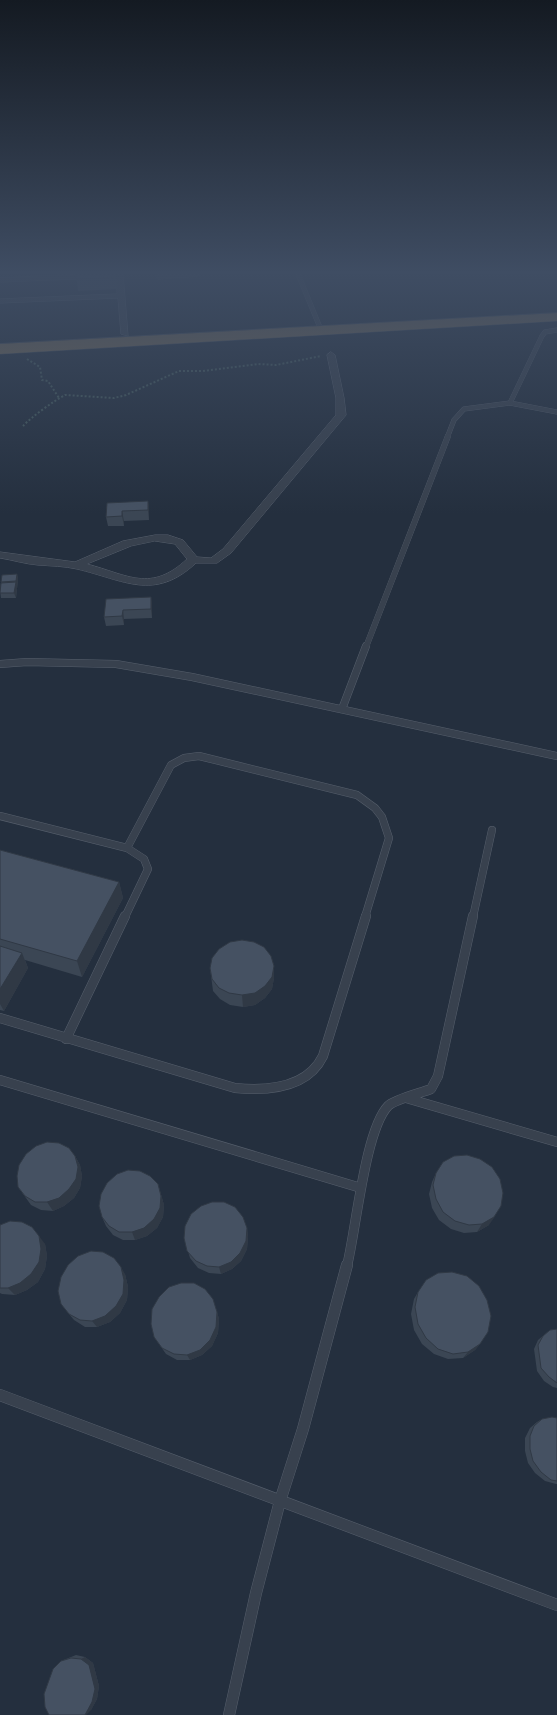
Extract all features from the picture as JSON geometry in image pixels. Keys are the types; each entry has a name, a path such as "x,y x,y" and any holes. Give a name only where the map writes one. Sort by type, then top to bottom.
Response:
{"street":[{"path":"0,555 39,562 77,565 130,581 154,584 173,579 193,560 213,561 227,551 341,414 340,398 331,355"},
{"path":"77,565 110,549 157,538 179,542 186,548 193,560"}],"lane":[{"path":"510,403 533,354"},
{"path":"342,709 454,420 464,409 510,403 557,412"},
{"path":"0,664 27,662 116,664 192,677 557,756"},
{"path":"0,1018 235,1088 255,1090 276,1089 295,1082 316,1068 328,1043 389,838 382,814 374,805 356,795 198,756 184,758 171,765 127,848"},
{"path":"0,816 127,848 144,859 148,869 66,1039"},
{"path":"228,1715 256,1593 280,1501 302,1429 351,1250 361,1188 378,1119 389,1104 404,1097 431,1089 438,1076 492,830"},
{"path":"2,1083 361,1188"},
{"path":"404,1097 557,1142"},
{"path":"0,1395 557,1606"}],"path":[{"path":"22,354 31,364 40,367 42,380 48,381 59,398"},
{"path":"23,426 28,419 37,416 59,398 76,394 114,398 126,396 179,371 203,372 265,363 276,365 309,357 331,355"}],"building":[{"path":"148,501 148,510 122,511 122,516 106,517 107,503"},
{"path":"17,574 16,581 1,582 2,575"},
{"path":"16,582 14,593 0,593 1,583"},
{"path":"151,597 151,609 123,610 122,616 104,617 106,599"},
{"path":"0,850 119,882 77,961 0,939"},
{"path":"242,940 254,942 264,947 271,956 274,966 272,977 265,986 255,993 242,995 229,993 219,988 212,979 210,968 212,958 219,949 230,942"},
{"path":"0,946 22,953 0,989"},
{"path":"47,1142 59,1143 69,1148 75,1156 78,1167 76,1179 59,1198 47,1202 35,1202 25,1196 18,1187 19,1165 26,1154 36,1146"},
{"path":"467,1155 480,1159 492,1167 500,1179 503,1193 501,1206 494,1217 482,1224 469,1225 455,1221 443,1212 436,1199 433,1185 436,1173 443,1162 454,1156"},
{"path":"128,1170 140,1171 150,1176 158,1184 161,1196 160,1208 154,1219 144,1228 132,1232 119,1232 109,1226 102,1217 99,1206 101,1194 107,1183 117,1174"},
{"path":"212,1202 224,1202 235,1207 243,1217 247,1228 246,1241 240,1253 231,1262 219,1267 207,1266 196,1261 187,1251 184,1238 185,1226 191,1214 201,1206"},
{"path":"10,1221 22,1222 32,1227 39,1236 41,1249 39,1262 31,1274 20,1283 8,1288 0,1288 0,1225"},
{"path":"91,1251 103,1252 114,1258 121,1267 124,1280 123,1294 116,1306 105,1316 92,1321 80,1320 69,1314 61,1304 58,1291 61,1277 68,1265 78,1256"},
{"path":"452,1272 467,1276 479,1286 487,1300 491,1316 488,1332 480,1344 468,1352 453,1354 438,1349 426,1338 418,1324 415,1307 418,1292 426,1280 438,1273"},
{"path":"181,1283 194,1283 205,1289 213,1299 217,1312 216,1327 210,1340 200,1350 187,1355 174,1354 162,1348 154,1337 151,1324 152,1309 159,1297 169,1287"},
{"path":"557,1329 557,1383 541,1368 538,1345 543,1336 550,1330"},
{"path":"557,1418 557,1481 551,1480 541,1472 533,1461 530,1449 530,1436 534,1426 542,1419"},
{"path":"71,1658 81,1659 89,1665 95,1689 92,1702 85,1715 49,1715 45,1707 44,1694 53,1669 61,1661"}]}
